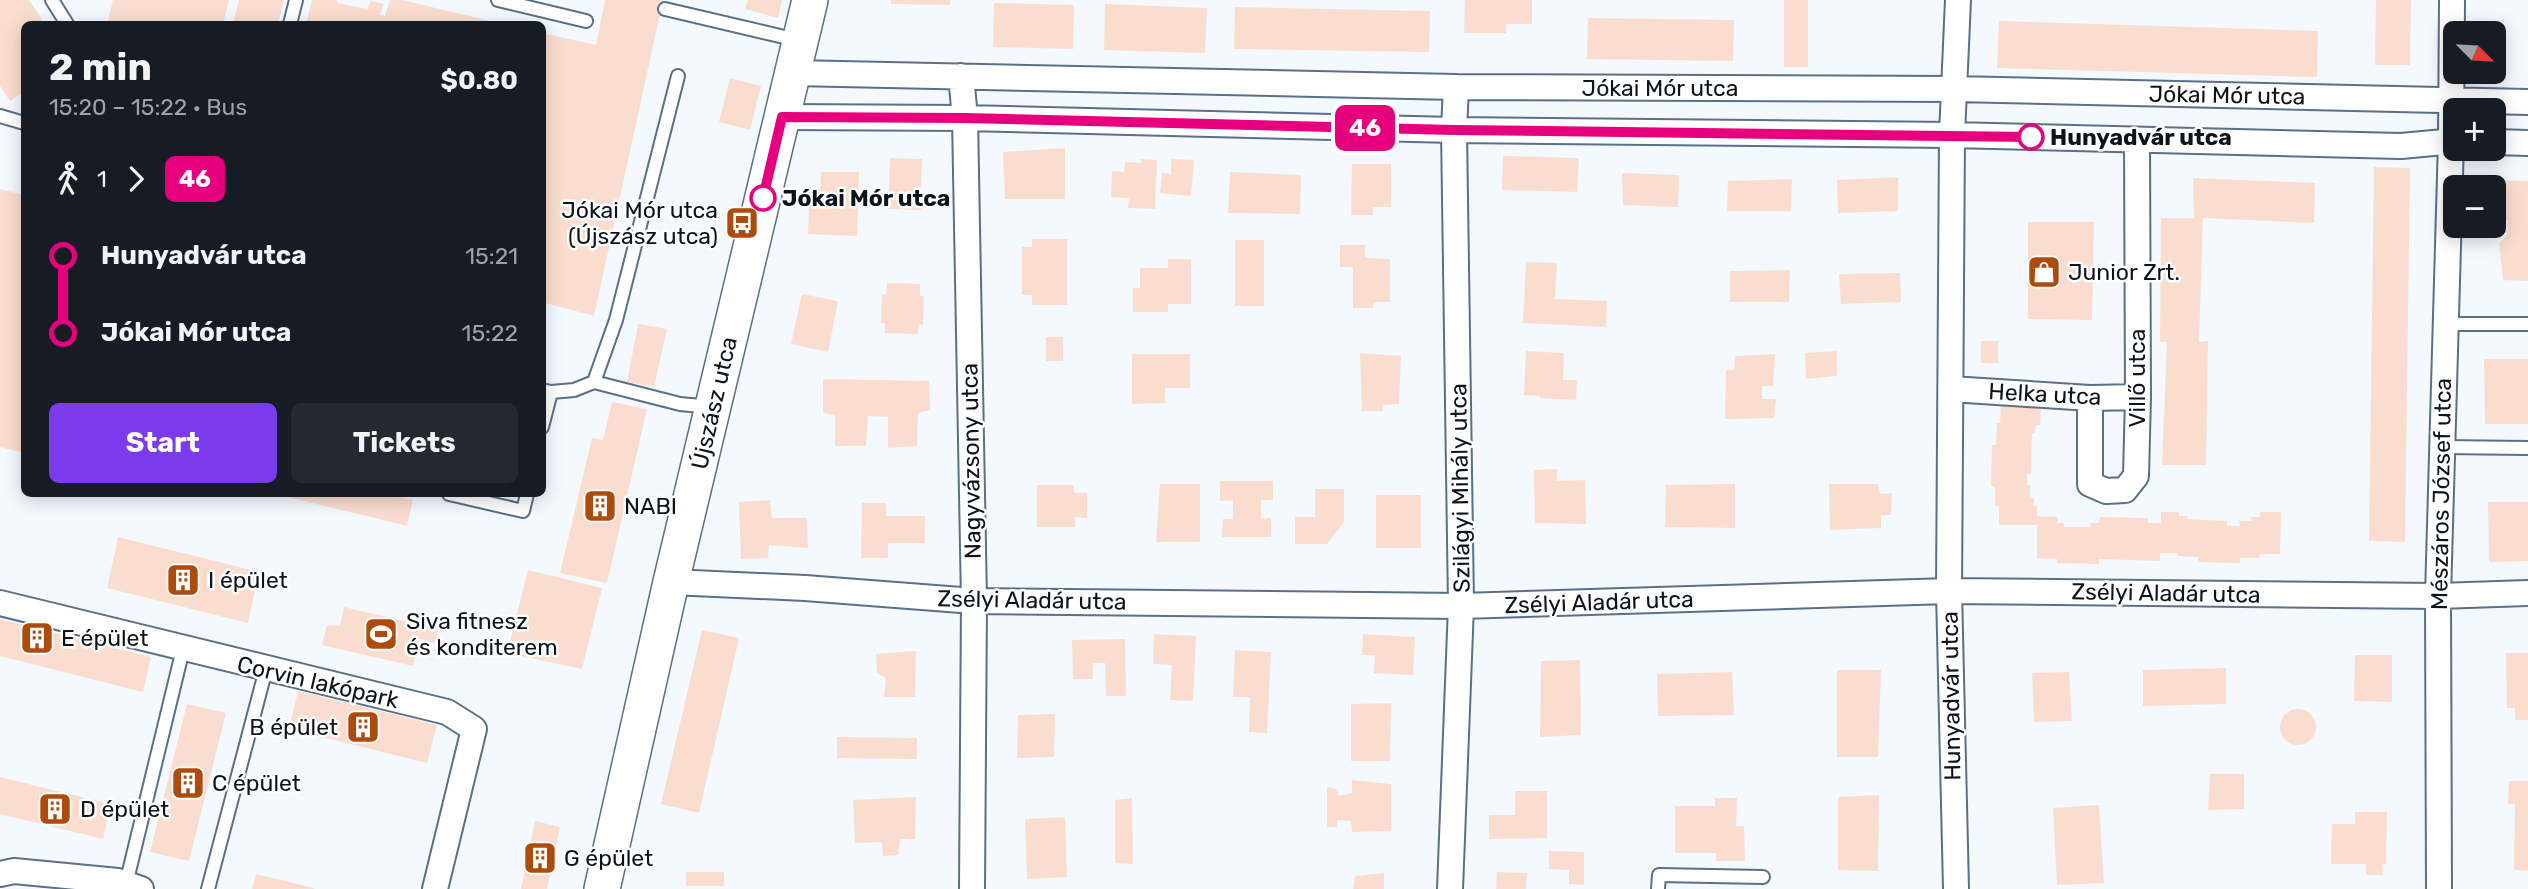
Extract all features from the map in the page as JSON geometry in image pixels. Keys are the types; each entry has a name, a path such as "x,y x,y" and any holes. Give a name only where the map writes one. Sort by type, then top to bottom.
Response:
{"street":[{"name":"Újszász utca","path":"602,889 671,582 810,0"},
{"name":"Hunyadvár utca","path":"1956,889 1949,591 1952,135 1958,0"},
{"name":"Mészáros József utca","path":"2451,98 2452,0"},
{"name":"Jókai Mór utca","path":"797,57 961,76 1456,87 1955,89 2443,100"},
{"name":"Nagyvázsony utca","path":"961,76 965,118 974,601 972,889"},
{"name":"Szilágyi Mihály utca","path":"1450,889 1461,606 1454,130 1456,87"},
{"name":"Jókai Mór utca","path":"2506,101 2528,102"},
{"name":"Jókai Mór utca","path":"782,117 965,118 1454,130 1952,135 2402,146 2443,142"},
{"name":"Villő utca","path":"2090,398 2090,484 2106,491 2125,490 2136,476 2137,140"},
{"path":"2506,142 2528,143"},
{"name":"Mészáros József utca","path":"2439,889 2438,596 2452,161"},
{"name":"Helka utca","path":"1951,389 2090,398 2138,397"},
{"name":"Zsélyi Aladár utca","path":"671,582 805,588 974,601 1461,606 1949,591 2438,596 2528,593"},
{"name":"Corvin lakópark","path":"0,603 447,712 474,729 435,889"},
{"path":"0,874 14,871 118,881 134,886"}],"lane":[{"path":"52,0 65,21"},
{"path":"291,21 296,0"},
{"path":"498,0 586,21"},
{"path":"674,7 797,57"},
{"path":"594,382 616,320 678,76"},
{"path":"0,116 21,122"},
{"path":"2445,324 2528,324"},
{"path":"547,391 574,390 594,382 680,404 713,407"},
{"path":"2441,447 2528,448"},
{"path":"462,497 523,511 526,497"},
{"path":"134,886 183,649"},
{"path":"208,889 266,669"},
{"path":"1658,889 1659,875 1763,877"}],"building":[{"path":"0,0 29,0 43,21 21,21 21,94 10,101 0,86"},
{"path":"113,0 229,0 224,21 108,21"},
{"path":"239,0 284,0 279,21 234,21"},
{"path":"312,0 337,0 337,3 367,9 371,1 384,4 380,15 385,16 390,0 402,0 490,21 307,21"},
{"path":"605,0 663,0 594,316 546,303 546,34 596,45"},
{"path":"748,0 782,0 778,18 745,9"},
{"path":"891,0 950,0 950,5 891,4"},
{"path":"1465,0 1532,0 1532,24 1506,24 1506,33 1464,33"},
{"path":"1784,0 1808,0 1808,67 1784,67"},
{"path":"2376,0 2411,0 2410,65 2375,65"},
{"path":"994,3 1074,5 1073,49 993,47"},
{"path":"1105,4 1207,8 1205,53 1104,50"},
{"path":"1235,7 1430,11 1429,52 1234,49"},
{"path":"1588,18 1734,20 1733,61 1587,59"},
{"path":"1999,21 2318,31 2317,77 1997,68"},
{"path":"730,78 761,86 750,130 719,122"},
{"path":"1065,148 1065,199 1005,199 1003,152"},
{"path":"1503,156 1579,158 1577,192 1502,190"},
{"path":"890,158 922,159 918,199 922,199 922,210 888,209"},
{"path":"1141,159 1157,160 1155,209 1128,208 1129,198 1111,197 1112,171 1124,172 1125,162 1141,163"},
{"path":"1171,159 1194,160 1191,196 1160,193 1162,173 1171,174"},
{"path":"1352,164 1391,164 1391,207 1373,207 1373,215 1351,215"},
{"path":"2374,167 2410,168 2405,542 2369,541"},
{"path":"821,172 859,172 857,236 808,234 809,205 819,205"},
{"path":"1230,172 1301,175 1300,214 1228,213"},
{"path":"1622,173 1679,175 1678,207 1623,205"},
{"path":"1898,177 1898,211 1838,213 1837,180"},
{"path":"2193,178 2315,183 2314,223 2203,218 2199,342 2208,341 2206,465 2162,465 2167,342 2160,342 2161,218 2194,218"},
{"path":"1792,179 1791,211 1727,211 1728,181"},
{"path":"2506,180 2528,181 2528,281 2503,280 2499,244 2506,238"},
{"path":"0,189 21,194 21,452 0,447"},
{"path":"2028,222 2094,222 2092,320 2028,319"},
{"path":"1032,239 1067,239 1067,305 1032,305 1032,295 1022,295 1022,247 1032,247"},
{"path":"1235,240 1264,240 1264,306 1235,306"},
{"path":"1340,245 1365,245 1365,258 1390,259 1390,302 1373,302 1373,308 1353,308 1353,267 1340,267"},
{"path":"1168,259 1191,259 1191,304 1168,304 1168,312 1133,312 1133,288 1140,288 1140,268 1168,268"},
{"path":"1526,262 1557,263 1555,299 1607,301 1606,327 1523,323"},
{"path":"1790,270 1789,302 1730,302 1730,271"},
{"path":"1900,273 1901,302 1841,304 1839,274"},
{"path":"887,283 920,284 920,296 924,296 923,325 919,324 918,334 885,333 885,323 881,323 882,294 886,295"},
{"path":"802,294 838,301 828,352 791,344"},
{"path":"638,324 667,329 654,387 627,382"},
{"path":"1046,337 1063,337 1063,361 1046,361"},
{"path":"1981,341 1998,341 1998,363 1981,363"},
{"path":"1526,351 1564,353 1563,380 1577,380 1576,400 1524,395"},
{"path":"1837,351 1837,376 1806,379 1805,353"},
{"path":"1360,353 1401,356 1399,404 1383,405 1383,411 1362,411"},
{"path":"1132,354 1190,354 1190,388 1165,388 1165,403 1132,404"},
{"path":"1775,354 1773,386 1762,386 1762,399 1776,399 1774,418 1725,419 1726,370 1734,370 1735,356"},
{"path":"2484,359 2528,359 2528,424 2485,424"},
{"path":"823,379 929,381 930,410 918,413 917,446 888,448 888,417 868,416 866,446 835,446 835,415 823,413"},
{"name":"NABI","path":"612,402 647,409 607,583 560,573 592,438 603,440"},
{"path":"2001,406 2041,406 2040,425 2036,425 2035,434 2032,434 2031,474 2027,474 2030,498 2034,498 2033,506 2037,506 2037,516 2058,517 2058,523 2064,523 2064,527 2090,527 2091,523 2099,523 2100,517 2148,518 2148,523 2161,523 2161,512 2179,512 2179,516 2188,516 2187,519 2227,521 2227,526 2240,526 2239,521 2251,521 2251,517 2260,517 2260,512 2281,512 2280,554 2240,558 2240,563 2198,562 2198,557 2177,556 2177,553 2160,553 2160,561 2099,559 2099,564 2057,563 2057,559 2037,558 2037,525 1999,525 1995,486 1991,486 1992,445 1996,445"},
{"path":"1557,469 1557,481 1585,480 1586,524 1535,523 1534,470"},
{"path":"1220,481 1273,481 1273,500 1261,500 1261,519 1271,518 1271,537 1222,537 1223,519 1233,519 1233,500 1220,501"},
{"path":"1160,484 1200,484 1200,542 1156,542"},
{"path":"1735,484 1735,528 1665,527 1666,485"},
{"path":"1829,484 1878,484 1880,494 1892,493 1891,515 1881,515 1881,528 1830,530"},
{"path":"1037,485 1074,485 1074,493 1087,493 1087,518 1075,517 1075,527 1037,527"},
{"path":"1315,489 1344,489 1344,522 1327,544 1295,544 1295,517 1315,517"},
{"path":"1376,495 1421,495 1421,548 1376,548"},
{"path":"288,497 398,497 413,500 407,526"},
{"path":"770,500 772,518 807,518 808,548 769,545 768,558 741,559 739,502"},
{"path":"2488,502 2528,502 2528,561 2489,562"},
{"path":"862,503 886,503 886,516 925,516 925,543 888,543 888,558 861,558"},
{"name":"I épület","path":"118,537 259,572 248,623 107,588"},
{"path":"528,570 602,588 582,669 507,653"},
{"name":"Siva fitnesz és konditerem","path":"344,607 438,629 435,643 419,639 413,666 322,645 327,625 340,626"},
{"name":"E épület","path":"0,619 151,657 143,692 0,656"},
{"path":"702,630 739,638 699,813 661,804"},
{"path":"1154,634 1196,636 1193,701 1170,700 1172,665 1153,664"},
{"path":"1363,634 1415,637 1413,675 1374,673 1375,655 1362,655"},
{"path":"1125,639 1126,696 1106,696 1105,663 1093,663 1093,679 1073,679 1072,640"},
{"path":"1235,650 1271,652 1267,733 1249,732 1250,697 1233,697"},
{"path":"916,651 915,697 884,697 886,678 877,673 876,654"},
{"path":"2506,653 2528,653 2528,720 2515,720 2515,708 2507,708"},
{"path":"2355,655 2392,655 2392,702 2354,701"},
{"path":"1580,660 1581,735 1540,737 1541,661"},
{"path":"2226,668 2226,704 2143,706 2143,670"},
{"path":"1837,670 1881,670 1878,757 1837,757"},
{"path":"1732,672 1734,715 1658,716 1657,674"},
{"path":"2069,672 2072,721 2034,722 2032,673"},
{"name":"B épület","path":"298,691 437,725 427,763 289,729"},
{"path":"1391,703 1390,761 1351,761 1351,704"},
{"name":"C épület","path":"187,704 226,713 189,861 150,852"},
{"path":"2298,709 2311,714 2316,727 2311,740 2298,745 2285,740 2280,727 2285,714"},
{"path":"1055,714 1054,757 1017,758 1018,715"},
{"path":"837,737 917,738 917,759 837,758"},
{"path":"2210,774 2244,774 2244,809 2208,810"},
{"name":"D épület","path":"0,777 111,804 103,839 0,814"},
{"path":"1352,780 1391,784 1391,831 1352,832 1351,821 1337,820 1337,827 1327,827 1327,787 1336,789 1339,796 1352,793"},
{"path":"2509,781 2528,781 2528,871 2514,870 2515,804 2508,804"},
{"path":"1515,791 1547,791 1547,838 1489,839 1489,815 1515,815"},
{"path":"1879,795 1878,871 1838,870 1838,797"},
{"path":"916,797 915,839 900,839 898,855 883,856 882,842 855,843 853,800"},
{"path":"1132,798 1133,864 1115,863 1115,800"},
{"path":"1715,798 1737,798 1736,826 1744,826 1745,861 1716,861 1716,853 1675,853 1675,806 1715,806"},
{"path":"2099,805 2104,883 2057,885 2053,808"},
{"path":"2355,812 2387,812 2386,864 2382,864 2383,875 2366,875 2366,864 2331,864 2332,824 2355,824"},
{"path":"1065,817 1067,877 1027,879 1025,819"},
{"name":"G épület","path":"535,821 560,827 547,889 521,889"},
{"path":"1549,851 1584,852 1584,885 1569,884 1569,870 1549,869"},
{"path":"686,872 724,872 724,886 686,886"},
{"path":"1497,872 1527,873 1526,889 1496,889"},
{"path":"1384,873 1384,889 1353,889 1355,876"},
{"path":"256,874 314,888 314,889 252,889"}],"bus line":[{"name":"46","path":"763,198 782,117 965,118 1454,130 2031,137"}],"place":[{"name":"Hunyadvár utca","path":"2031,137"},
{"name":"Jókai Mór utca","path":"763,198"},
{"name":"Jókai Mór utca (Újszász utca)","path":"742,223"},
{"name":"Junior Zrt.","path":"2044,272"},
{"name":"NABI","path":"600,506"},
{"name":"I épület","path":"183,580"},
{"name":"Siva fitnesz és konditerem","path":"381,634"},
{"name":"E épület","path":"37,638"},
{"name":"B épület","path":"363,727"},
{"name":"C épület","path":"188,783"},
{"name":"D épület","path":"55,809"},
{"name":"G épület","path":"540,858"}]}
